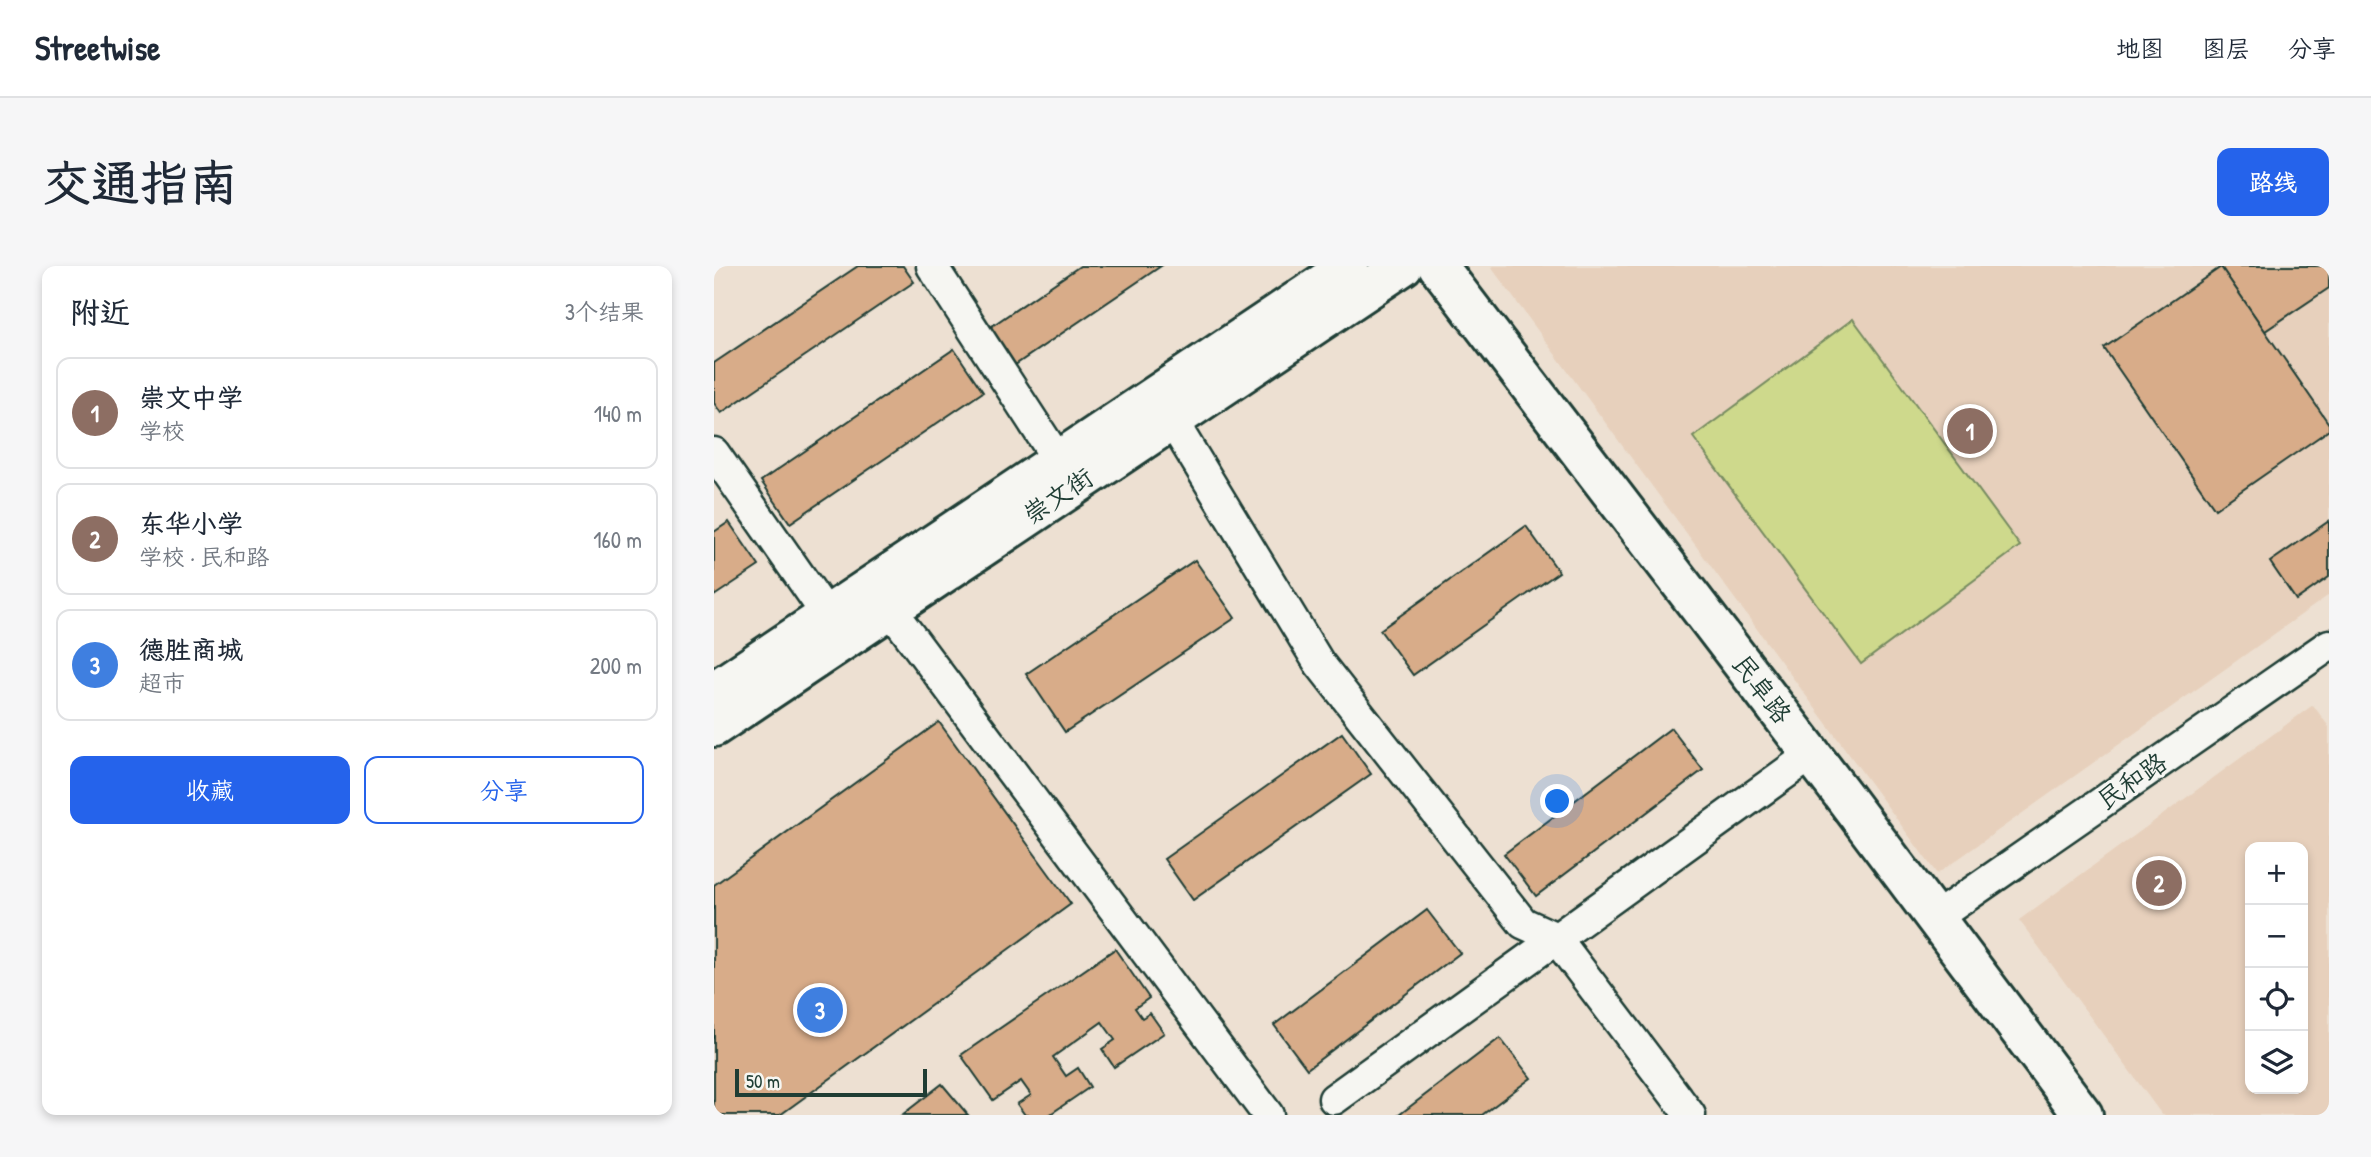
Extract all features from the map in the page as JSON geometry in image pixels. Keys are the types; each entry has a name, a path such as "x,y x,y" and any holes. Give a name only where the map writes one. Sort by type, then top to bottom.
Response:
{"street":[{"path":"932,266 1058,460"},
{"name":"崇文街","path":"714,727 890,609 1164,407 1349,266"},
{"name":"崇文街","path":"714,691 1058,460 1164,407 1403,266"},
{"name":"民阜路","path":"1438,266 1812,754 2083,1115"},
{"path":"1164,407 1319,663 1523,923 1556,938 1690,1115"},
{"path":"714,453 827,615"},
{"path":"890,609 1268,1115"},
{"name":"民和路","path":"1935,918 2324,658"},
{"path":"1334,1099 1812,754"}],"shaded area":[{"path":"2329,266 2329,595 1937,874 1491,267"},
{"path":"2313,705 2329,727 2329,1115 2162,1115 2019,920"}],"green space":[{"path":"1853,319 2020,546 1861,664 1693,437"}],"building":[{"path":"858,266 903,266 914,282 721,413 714,403 714,363"},
{"path":"1080,266 1161,266 1015,365 989,328"},
{"path":"2329,266 2329,288 2265,331 2221,267"},
{"path":"2221,267 2329,424 2329,430 2215,509 2104,348"},
{"path":"954,349 983,392 790,523 761,481"},
{"path":"2329,521 2329,577 2296,600 2270,562"},
{"path":"729,522 759,566 714,596 714,532"},
{"path":"1526,526 1559,572 1413,675 1380,630"},
{"path":"1195,560 1235,618 1065,732 1026,674"},
{"path":"939,722 1071,904 780,1115 714,1115 714,885"},
{"path":"1671,728 1703,770 1536,896 1504,854"},
{"path":"1342,733 1371,774 1193,900 1164,859"},
{"path":"1427,910 1460,953 1307,1069 1274,1025"},
{"path":"1115,949 1149,998 1135,1008 1142,1018 1150,1013 1164,1033 1114,1067 1102,1049 1115,1040 1102,1022 1053,1057 1066,1076 1078,1068 1090,1087 1049,1115 1025,1115 1017,1104 1031,1095 1021,1081 993,1100 961,1055"},
{"path":"1500,1038 1531,1078 1482,1115 1399,1115"},
{"path":"942,1084 968,1115 902,1115"}],"place":[{"name":"崇文中学","path":"1970,431"},
{"name":"东华小学","path":"2159,883"},
{"name":"德胜商城","path":"820,1010"}]}
